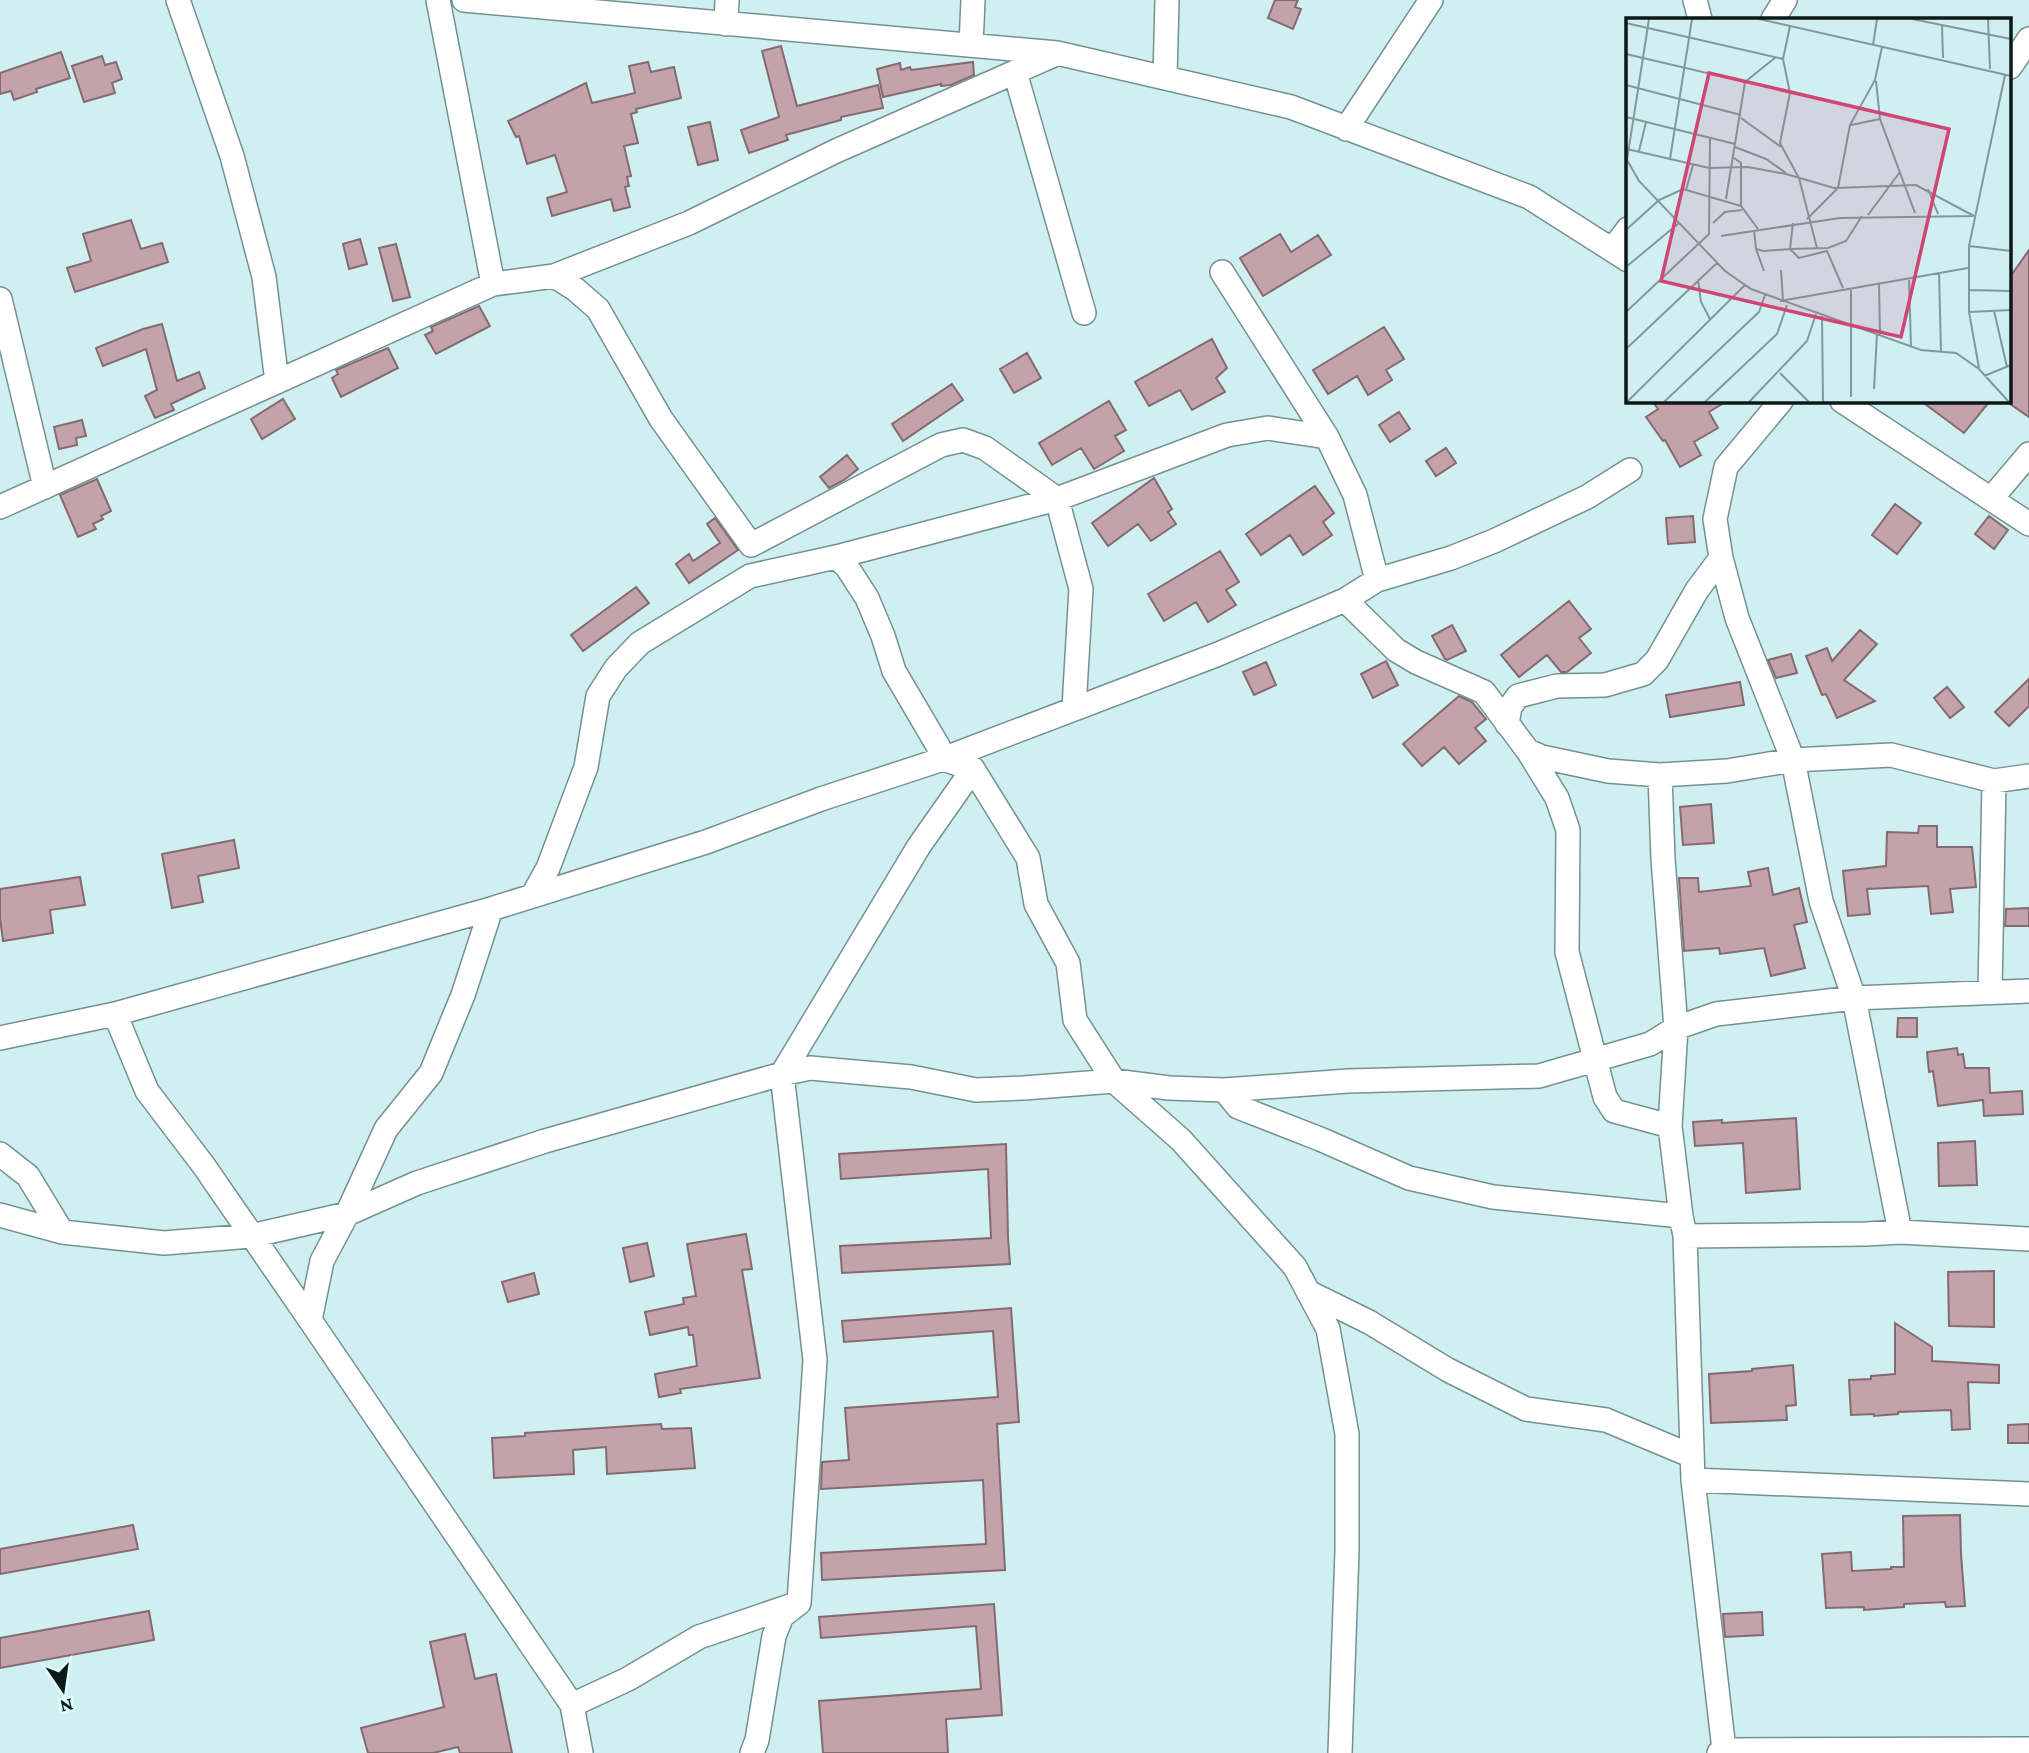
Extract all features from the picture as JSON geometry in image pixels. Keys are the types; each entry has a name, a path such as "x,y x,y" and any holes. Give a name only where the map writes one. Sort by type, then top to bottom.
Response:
{"street":[{"path":"178,0 232,156 264,277 277,382"},
{"path":"438,0 493,284"},
{"path":"464,0 668,9 726,24 1057,53 1291,107 1529,197 1620,255 1626,236"},
{"path":"726,24 727,0"},
{"path":"971,46 973,0"},
{"path":"1165,78 1167,0"},
{"path":"1346,129 1431,0"},
{"path":"1695,0 1700,18"},
{"path":"1774,18 1785,0"},
{"path":"2011,65 2029,38"},
{"path":"0,507 493,284 554,276 689,223 836,151 1057,53"},
{"path":"1015,72 1084,313"},
{"path":"1222,272 1327,437 1355,495 1377,580"},
{"path":"554,276 575,289 598,309 661,419 751,545 750,576"},
{"path":"0,299 46,487"},
{"path":"1780,402 1726,467 1715,519 1721,558 1737,618 1793,760 1821,901 1854,998 1900,1232"},
{"path":"1844,402 2029,524"},
{"path":"533,895 548,868 586,767 598,696 616,668 640,643 750,576 836,557 1057,499 1227,435 1268,428 1327,437"},
{"path":"751,545 942,445 963,440 985,447 1057,499 1081,589 1074,708"},
{"path":"1991,499 2029,454"},
{"path":"0,1038 115,1014 491,909 706,842 821,799 943,759 1216,654 1345,600 1377,580 1451,558 1494,541 1587,497 1630,470"},
{"path":"836,557 847,567 867,598 894,671 943,759"},
{"path":"1507,724 1510,707 1518,696 1557,686 1605,685 1643,674 1657,660 1697,590 1721,558"},
{"path":"1345,600 1396,650 1416,662 1484,692 1528,751 1556,798 1568,830 1567,952 1605,1097 1614,1111 1671,1126"},
{"path":"1528,751 1542,757 1608,771 1660,775 1727,771 1793,760 1891,755 1994,780 2029,776"},
{"path":"943,759 973,769 1028,858 1036,904 1068,963 1075,1020 1114,1081 1181,1140 1295,1267 1328,1329 1347,1434 1347,1551 1340,1753"},
{"path":"752,1753 757,1740 774,1636 782,1616 799,1603 816,1360 782,1073 919,846 973,769"},
{"path":"1660,775 1663,859 1676,1028 1671,1126 1683,1226 1693,1480 1721,1751 2029,1749"},
{"path":"1990,992 1994,780"},
{"path":"310,1320 322,1261 386,1129 431,1073 463,995 491,909"},
{"path":"0,1215 62,1232 164,1242 251,1236 347,1214 417,1183 545,1141 782,1073 810,1068 911,1077 976,1090 1114,1081 1168,1088 1224,1090 1348,1081 1539,1076 1650,1044 1676,1028 1716,1014 1854,998 2029,991"},
{"path":"115,1014 147,1091 204,1167 572,1704 581,1753"},
{"path":"1224,1090 1238,1107 1409,1178 1493,1197 1683,1226 1866,1234 1900,1232 2029,1239"},
{"path":"0,1154 28,1176 62,1232"},
{"path":"1308,1292 1369,1322 1448,1370 1526,1409 1606,1420 1692,1456"},
{"path":"1693,1480 2029,1494"},
{"path":"572,1704 628,1679 699,1637 799,1603"}],"building":[{"path":"1275,0 1298,0 1295,7 1301,9 1293,29 1268,18"},
{"path":"781,46 797,106 878,85 883,108 841,117 841,120 786,135 788,140 749,153 741,130 779,117 762,51"},
{"path":"61,52 70,78 36,89 37,92 14,100 11,91 0,94 0,73"},
{"path":"102,56 105,65 116,62 122,79 112,83 115,93 84,102 72,66"},
{"path":"648,62 651,72 674,67 681,98 636,109 637,112 631,114 638,143 624,146 631,176 627,177 629,186 625,187 630,207 614,211 611,199 552,216 547,198 567,192 555,155 527,164 519,136 516,137 508,121 586,83 592,103 635,93 629,66"},
{"path":"973,62 974,75 951,85 941,84 883,97 877,69 900,63 901,70 910,67 911,70"},
{"path":"710,122 718,160 698,165 688,127"},
{"path":"131,220 141,249 162,243 168,262 75,292 67,268 91,261 83,234"},
{"path":"1280,234 1291,252 1318,235 1331,255 1263,296 1240,258"},
{"path":"360,239 367,264 349,269 343,244"},
{"path":"396,244 410,297 393,301 379,248"},
{"path":"2029,250 2029,417 2010,404 2011,276"},
{"path":"479,306 490,326 436,354 425,335 433,331 431,327"},
{"path":"162,324 177,381 199,372 205,388 171,404 174,410 155,418 145,396 157,390 146,349 103,366 96,348"},
{"path":"1384,327 1404,359 1386,370 1392,380 1368,395 1357,376 1328,394 1313,370"},
{"path":"1212,339 1227,368 1216,378 1225,392 1192,410 1180,390 1149,406 1135,382"},
{"path":"388,348 398,368 341,397 332,378 338,374 336,370"},
{"path":"1027,353 1041,378 1014,393 1000,369"},
{"path":"952,384 963,400 903,441 892,424"},
{"path":"283,399 295,419 262,439 251,419"},
{"path":"1109,401 1126,430 1115,436 1124,451 1094,469 1081,448 1052,465 1039,443"},
{"path":"1653,402 1725,402 1709,412 1718,428 1694,442 1701,455 1680,467 1665,440 1663,441 1646,417 1658,409"},
{"path":"1922,402 1989,402 1964,433"},
{"path":"1399,412 1410,429 1390,442 1379,425"},
{"path":"82,420 86,436 76,438 77,445 59,449 54,427"},
{"path":"1446,448 1456,463 1436,476 1426,461"},
{"path":"847,455 858,469 829,488 820,477"},
{"path":"1154,478 1172,509 1168,512 1176,524 1151,541 1138,524 1108,546 1092,523"},
{"path":"97,479 111,511 93,524 96,529 78,537 60,495"},
{"path":"1315,486 1334,513 1323,522 1332,535 1303,555 1290,535 1261,555 1246,534"},
{"path":"1895,504 1921,523 1897,554 1872,535"},
{"path":"1693,516 1695,542 1668,544 1666,518"},
{"path":"1989,516 2008,530 1994,549 1975,534"},
{"path":"715,518 738,550 689,583 676,564 689,554 693,561 720,543 707,524"},
{"path":"1220,551 1239,582 1226,590 1236,605 1208,622 1196,602 1164,621 1148,594"},
{"path":"636,587 649,603 583,651 571,635"},
{"path":"1569,601 1591,629 1579,638 1591,653 1567,672 1561,672 1547,655 1519,677 1501,655"},
{"path":"1452,625 1466,651 1447,660 1432,636"},
{"path":"1860,630 1877,644 1844,680 1875,701 1837,718 1826,694 1822,695 1806,656 1827,648 1832,661"},
{"path":"1791,654 1797,673 1776,678 1768,660"},
{"path":"1386,661 1398,685 1373,698 1361,674"},
{"path":"1266,662 1276,685 1254,695 1243,672"},
{"path":"2029,679 2029,706 2009,726 1995,712"},
{"path":"1740,682 1744,705 1670,717 1666,695"},
{"path":"1947,687 1964,707 1950,718 1934,698"},
{"path":"1459,696 1472,702 1486,719 1475,728 1486,741 1459,764 1444,747 1422,766 1403,744"},
{"path":"1711,804 1714,843 1683,845 1680,807"},
{"path":"1919,826 1937,826 1937,847 1972,847 1976,887 1950,889 1953,912 1931,914 1928,886 1867,889 1870,914 1848,916 1843,871 1886,866 1887,832 1918,833"},
{"path":"234,840 239,868 198,876 203,902 172,908 162,854"},
{"path":"1768,868 1773,895 1799,888 1807,922 1794,925 1805,968 1771,976 1764,948 1720,954 1719,948 1684,951 1679,878 1698,878 1699,892 1751,886 1748,872"},
{"path":"80,877 85,905 50,910 53,933 3,941 0,889"},
{"path":"2029,908 2029,926 2005,926 2006,909"},
{"path":"1898,1018 1917,1018 1917,1037 1897,1037"},
{"path":"1957,1048 1958,1055 1963,1054 1965,1068 1989,1068 1990,1093 2022,1091 2023,1114 1984,1116 1983,1100 1938,1106 1927,1052"},
{"path":"1796,1118 1800,1189 1746,1193 1743,1143 1695,1146 1693,1122 1722,1120 1722,1123"},
{"path":"1975,1141 1977,1185 1939,1186 1938,1143"},
{"path":"1006,1144 1010,1264 842,1273 840,1246 991,1238 988,1169 841,1179 839,1154"},
{"path":"746,1234 752,1269 742,1270 760,1378 680,1389 681,1393 659,1397 655,1374 697,1366 693,1335 689,1335 688,1327 650,1335 645,1312 684,1304 683,1298 696,1296 687,1244"},
{"path":"647,1243 654,1276 630,1282 623,1248"},
{"path":"1994,1271 1994,1327 1949,1326 1948,1272"},
{"path":"534,1273 539,1294 508,1302 502,1282"},
{"path":"1011,1308 1019,1422 997,1424 1005,1570 822,1580 821,1553 986,1544 983,1480 821,1489 822,1462 849,1460 845,1408 998,1397 993,1331 844,1342 842,1321"},
{"path":"1895,1323 1932,1347 1932,1361 1999,1365 1999,1383 1968,1382 1970,1429 1952,1430 1951,1410 1898,1412 1874,1416 1851,1415 1849,1380 1895,1374"},
{"path":"1793,1365 1796,1405 1786,1406 1787,1420 1711,1423 1709,1374"},
{"path":"661,1424 662,1429 691,1428 695,1468 607,1474 606,1447 573,1450 574,1474 494,1478 492,1438 525,1436 525,1433"},
{"path":"2029,1424 2029,1443 2008,1443 2008,1425"},
{"path":"1960,1515 1965,1606 1946,1607 1945,1602 1864,1610 1864,1607 1826,1608 1822,1554 1851,1552 1852,1571 1904,1567 1903,1516"},
{"path":"133,1525 138,1549 0,1574 0,1549"},
{"path":"994,1604 1002,1715 946,1719 948,1753 823,1753 819,1701 981,1689 976,1626 821,1638 819,1617"},
{"path":"149,1611 154,1640 0,1668 0,1638"},
{"path":"1762,1612 1763,1635 1725,1637 1723,1614"},
{"path":"465,1634 475,1679 496,1674 512,1753 460,1753 458,1747 433,1753 368,1753 361,1728 444,1707 430,1642"}]}
